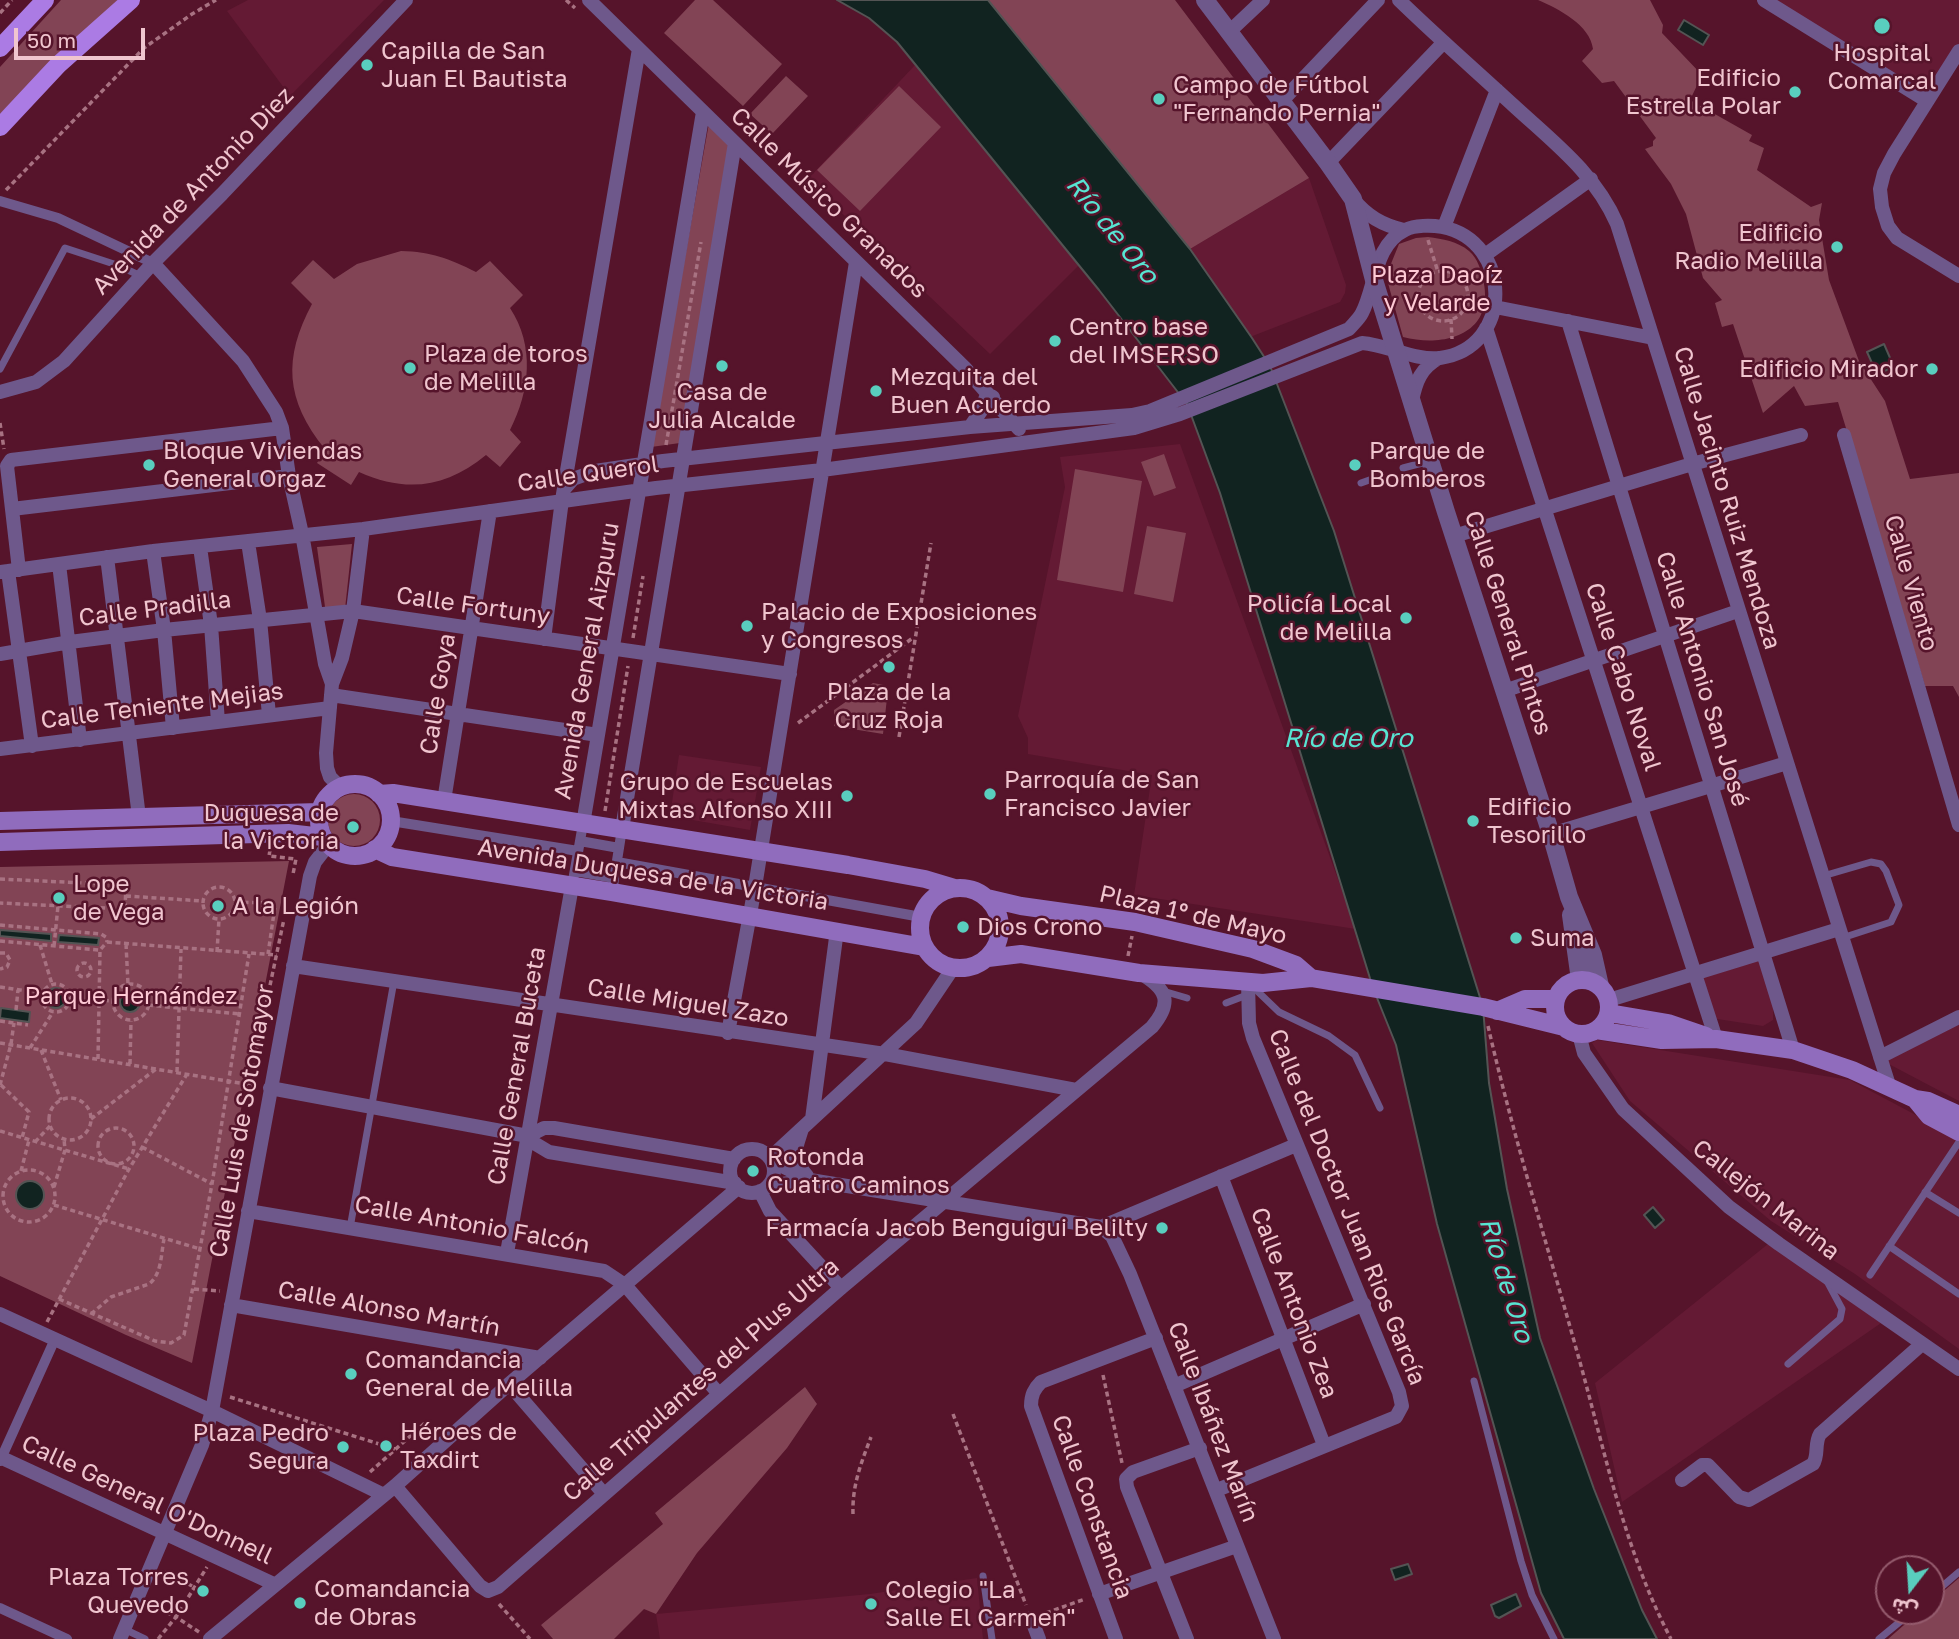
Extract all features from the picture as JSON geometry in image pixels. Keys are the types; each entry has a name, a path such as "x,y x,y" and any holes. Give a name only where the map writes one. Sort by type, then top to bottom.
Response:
{"main road":[{"path":"0,48 45,0"},
{"path":"0,127 58,65 131,0"},
{"path":"361,784 379,794 390,811 391,821 383,842 375,849 356,855 346,854 326,840 320,829 319,812 323,801 340,787 361,784"},
{"name":"Avenida Duquesa de la Victoria","path":"379,794 393,793 444,801 580,839 622,829 898,874 956,888"},
{"path":"0,821 319,812"},
{"path":"0,842 271,834 326,840"},
{"name":"Avenida Duquesa de la Victoria","path":"375,849 392,858 613,885 750,915 924,947"},
{"path":"956,888 978,892 987,898 1000,921 996,947 988,958 966,968 953,968 932,957 924,947 920,927 921,917 934,897 956,888"},
{"name":"Plaza 1º de Mayo","path":"987,898 1021,906 1135,922 1253,949 1296,965 1311,978"},
{"name":"Plaza 1º de Mayo","path":"988,958 1021,954 1248,988 1311,978"},
{"path":"1311,978 1485,1008 1580,1030 1662,1040 1716,1039 1793,1050 1852,1070 1915,1099 1928,1101 1959,1115"},
{"path":"1606,1000 1604,1023 1580,1030 1557,1017 1555,999 1563,987 1580,980 1591,981 1606,1000 1716,1039"},
{"path":"1485,1008 1525,999 1555,999"},
{"path":"1915,1099 1929,1116 1959,1132"}],"street":[{"name":"Avenida de Antonio Diez","path":"0,392 24,387 49,375 64,361 153,263 406,0"},
{"name":"Calle Músico Granados","path":"589,0 964,367 1032,443"},
{"name":"Calle General Pintos","path":"1205,0 1353,199 1374,280 1454,536 1569,897 1593,955 1606,1000"},
{"path":"1228,32 1262,0"},
{"path":"1281,102 1378,0"},
{"name":"Calle Jacinto Ruiz Mendoza","path":"1399,0 1591,178 1617,224 1889,1086"},
{"path":"1764,0 1927,101"},
{"path":"1328,163 1444,43"},
{"path":"544,639 564,494 639,49"},
{"path":"1959,51 1884,173 1880,189 1888,226 1897,239 1959,276"},
{"path":"1444,227 1497,90"},
{"name":"Avenida General Aizpuru","path":"573,878 703,112"},
{"path":"613,885 735,143"},
{"path":"1485,255 1591,178"},
{"path":"0,199 58,218 153,263 243,361 267,396 282,428 317,614 332,666 327,768 330,777 340,787"},
{"path":"1353,199 1370,217 1392,228 1404,230 1424,226 1444,227 1467,237 1485,255 1493,274 1495,307 1486,328 1467,348 1426,365 1419,375 1412,402"},
{"path":"1178,408 1276,360 1349,329 1362,315 1386,249 1404,230"},
{"path":"728,1033 761,852 856,262"},
{"path":"1495,307 1653,338"},
{"name":"Calle Antonio San José","path":"1567,321 1793,1050"},
{"name":"Calle Cabo Noval","path":"1486,328 1716,1039"},
{"path":"1178,408 1281,375 1362,343 1439,358"},
{"path":"971,427 987,394 1038,421"},
{"name":"Calle Querol","path":"564,494 573,480 595,471 663,461 971,427 1132,415 1178,408"},
{"name":"Calle Querol","path":"9,571 153,551 363,529 490,511 564,494 639,491 1032,443 1135,428 1178,408"},
{"path":"32,746 9,571 12,509 7,466 15,460 282,428"},
{"path":"1454,536 1692,464 1801,435"},
{"name":"Calle Viento","path":"1844,435 1959,825"},
{"path":"12,509 289,476"},
{"name":"Calle Goya","path":"444,801 490,511"},
{"path":"332,666 353,611 363,529"},
{"path":"248,542 260,620 269,715"},
{"path":"200,547 211,625 218,722"},
{"path":"153,551 173,728"},
{"path":"107,557 139,817"},
{"path":"59,564 80,740"},
{"name":"Calle Fortuny","path":"317,614 353,611 789,674"},
{"path":"1504,691 1738,611"},
{"name":"Calle Pradilla","path":"0,654 116,636 317,614"},
{"name":"Calle Teniente Mejias","path":"0,749 269,715 331,696 598,735"},
{"path":"1551,834 1787,764"},
{"path":"391,821 580,839 619,848"},
{"name":"Calle Luis de Sotomayor","path":"122,1634 202,1445 212,1411 229,1298 248,1211 310,876 326,840"},
{"path":"617,862 921,917"},
{"name":"Calle General Buceta","path":"507,1253 573,878"},
{"name":"Calle General Pintos","path":"1569,897 1580,980"},
{"path":"810,1180 794,1156 807,1124 822,1046 837,930"},
{"path":"1606,1000 1763,953 1841,934"},
{"name":"Calle Miguel Zazo","path":"293,966 728,1033 885,1054 1076,1090"},
{"path":"771,1159 916,1023 953,968"},
{"path":"1139,973 1155,982 1162,991"},
{"name":"Calle del Doctor Juan Rios García","path":"1248,988 1249,1023 1253,1038 1364,1304 1402,1406 1396,1417 1324,1445"},
{"name":"Calle Tripulantes del Plus Ultra","path":"488,1591 498,1587 841,1288 1152,1027 1167,1005 1162,991"},
{"path":"1880,1057 1959,1017"},
{"name":"Callejón Marina","path":"1580,1030 1584,1053 1630,1118 1729,1207 1959,1369"},
{"path":"270,1088 528,1136 544,1128 554,1128 734,1158 749,1149 761,1151 810,1180 1101,1227 1296,1145"},
{"path":"528,1136 549,1152 737,1185 749,1192 810,1180"},
{"path":"734,1158 731,1173 737,1185"},
{"path":"771,1159 774,1174 764,1189 770,1211 841,1288"},
{"name":"Calle Antonio Zea","path":"1221,1177 1324,1445"},
{"path":"210,1639 389,1491 737,1185"},
{"name":"Calle Antonio Falcón","path":"248,1211 604,1271 625,1285 719,1394"},
{"name":"Calle Ibáñez Marín","path":"1101,1227 1112,1236 1120,1250 1274,1639"},
{"name":"Calle Alonso Martín","path":"229,1298 540,1358"},
{"path":"1174,1386 1364,1304"},
{"path":"0,1314 212,1411 359,1483 389,1491 480,1586 488,1591"},
{"path":"0,1458 48,1336"},
{"path":"1100,1359 1156,1338"},
{"path":"1682,1479 1702,1465 1708,1465 1735,1494 1746,1500 1792,1476 1815,1461 1816,1444 1820,1434 1922,1344"},
{"name":"Calle Constancia","path":"1100,1359 1041,1381 1034,1390 1031,1406 1116,1639"},
{"path":"509,1384 604,1494"},
{"path":"1216,1490 1324,1445"},
{"path":"1187,1639 1126,1479 1133,1472 1200,1448"},
{"name":"Calle General O'Donnell","path":"0,1458 274,1584"},
{"path":"1100,1594 1237,1546"},
{"path":"0,1608 67,1639"},
{"path":"1031,1618 1039,1639"}],"lane":[{"path":"0,369 65,248 141,276"},
{"path":"1403,468 1432,461"},
{"path":"1361,483 1375,478"},
{"path":"1823,876 1871,862 1881,863 1899,905 1891,922 1841,934"},
{"path":"350,1228 394,981"},
{"path":"1226,1003 1248,988 1279,1012 1329,1036 1355,1055 1380,1108"},
{"path":"1162,991 1187,998"},
{"path":"1870,1275 1959,1142"},
{"path":"1926,1192 1959,1213"},
{"path":"1889,1246 1959,1294"},
{"path":"1788,1364 1840,1319 1842,1309 1826,1277"},
{"path":"1474,1381 1521,1561 1532,1595 1554,1639"},
{"path":"1945,1584 1959,1572"},
{"path":"983,1576 992,1639"},
{"path":"1880,1639 1896,1625"},
{"path":"122,1634 145,1639"}],"path":[{"path":"0,199 144,48 191,13 216,0"},
{"path":"0,13 10,1"},
{"path":"1424,226 1438,272"},
{"path":"663,461 702,235"},
{"path":"1438,272 1452,272 1464,281 1467,288 1467,303 1458,316 1451,319 1436,319 1423,310 1420,303 1420,287 1424,280 1438,272"},
{"path":"898,737 931,544"},
{"path":"779,737 914,637"},
{"path":"271,834 270,856 296,859 290,886"},
{"path":"0,879 126,885 125,909 0,904"},
{"path":"222,888 231,892 235,902 229,915 219,919 205,911 203,901 208,891 222,888"},
{"path":"126,896 203,901"},
{"path":"235,902 269,903 275,906 268,954"},
{"path":"54,946 58,906"},
{"path":"249,1085 285,914"},
{"path":"217,952 219,919"},
{"path":"0,925 101,934 106,937 107,943"},
{"path":"0,941 100,950"},
{"path":"98,1059 100,950 107,943 277,955"},
{"path":"125,944 128,984"},
{"path":"40,945 52,984"},
{"path":"177,1072 181,949"},
{"path":"0,952 6,953 10,960 7,967 0,969"},
{"path":"59,1299 155,1341 171,1343 184,1335 212,1184 249,954"},
{"path":"85,962 91,970 88,975 82,976 77,967 85,962"},
{"path":"91,970 99,971"},
{"path":"0,987 42,993 52,984"},
{"path":"42,993 45,1007 53,1012 63,1011 70,997 65,987 52,984"},
{"path":"135,984 145,991 148,1006 144,1015 131,1021 118,1016 112,1001 117,989 135,984"},
{"path":"16,1010 18,990"},
{"path":"70,997 112,1001"},
{"path":"148,1006 239,1014"},
{"path":"1485,1008 1502,1086 1635,1559 1671,1639"},
{"path":"30,1048 53,1012"},
{"path":"1,1021 28,1025"},
{"path":"130,1064 131,1021"},
{"path":"14,1023 0,1085 29,1112 22,1138"},
{"path":"0,1042 270,1088"},
{"path":"41,1049 61,1100"},
{"path":"50,1126 64,1139 78,1138 84,1134 91,1119 156,1069"},
{"path":"48,1336 59,1299 129,1169 187,1074"},
{"path":"35,1142 50,1126 51,1109 61,1100 80,1100 89,1110 91,1119"},
{"path":"113,1128 125,1130 132,1139 133,1150 127,1160 110,1163 100,1155 97,1144 103,1133 113,1128"},
{"path":"0,1131 129,1169"},
{"path":"54,1187 49,1177 38,1171 21,1171 13,1175 6,1184 3,1198 5,1206 17,1219 33,1222 42,1219 54,1205 54,1187 65,1150 64,1139"},
{"path":"21,1171 29,1140"},
{"path":"142,1147 212,1184"},
{"path":"0,1182 6,1184"},
{"path":"54,1205 200,1249"},
{"path":"91,1314 111,1297 154,1280 158,1274 164,1239"},
{"path":"194,1289 229,1298"},
{"path":"1100,1359 1126,1479"},
{"path":"227,1396 395,1449"},
{"path":"953,1414 1031,1618 1100,1594"},
{"path":"359,1483 426,1422"},
{"path":"853,1514 855,1479 871,1437"},
{"path":"158,1639 176,1617 213,1556"},
{"path":"152,1565 194,1587"},
{"path":"488,1591 530,1639"},
{"path":"138,1598 176,1617 210,1639"}],"shaded area":[{"path":"248,0 384,0 290,96 227,11"},
{"name":"Hospital Comarcal","path":"1764,0 1959,0 1959,51 1927,101"},
{"path":"916,64 1079,265 990,354 807,180"},
{"path":"1309,178 1346,285 1345,293 1340,302 1250,337 1190,249"},
{"path":"1180,444 1356,929 1134,895 1152,775 1028,754 1028,738 1018,716 1065,487 1060,457"},
{"path":"679,755 761,767 750,830 670,816"},
{"path":"1760,958 1773,1000 1773,1020 1763,1026 1711,1018 1703,975"},
{"path":"1959,1017 1959,1101 1885,1062"},
{"path":"1597,1040 1850,1080 1959,1138 1959,1349 1855,1274 1771,1221 1630,1101 1592,1043"},
{"path":"1768,1244 1884,1321 1622,1502 1595,1383"},
{"name":"Colegio \"La Salle El Carmen\"","path":"977,1578 983,1639 660,1639 656,1614 870,1594"}],"green space":[{"path":"61,0 118,0 0,114 0,67"},
{"path":"695,0 713,0 782,64 743,106 664,33"},
{"name":"Campo de Fútbol \"Fernando Pernia\"","path":"988,0 1175,0 1309,178 1190,249"},
{"path":"1538,0 1650,0 1663,25 1662,33 1702,75 1690,100 1752,135 1749,141 1764,148 1757,170 1811,207 1822,203 1819,220 1829,280 1859,361 1885,401 1910,479 1959,473 1959,697 1953,686 1925,686 1838,402 1805,406 1794,386 1763,413 1733,324 1722,327 1715,303 1722,300 1703,278 1686,214 1671,184 1645,149 1653,146 1656,138 1614,81 1602,83 1582,61 1593,49 1586,32 1564,13"},
{"path":"786,76 808,96 772,134 750,114"},
{"path":"899,86 941,127 860,211 817,170"},
{"path":"709,123 730,145 680,443 651,447"},
{"name":"Plaza Daoíz y Velarde","path":"1428,237 1455,243 1472,254 1481,271 1485,298 1482,313 1464,333 1450,338 1419,340 1403,337 1386,276 1399,244"},
{"name":"Plaza de toros de Melilla","path":"401,251 440,257 476,272 490,261 523,295 510,308 518,323 526,353 527,369 522,400 510,430 521,442 500,467 486,455 456,475 425,484 393,483 359,472 351,485 317,463 325,449 302,413 296,396 293,361 296,343 312,304 291,283 313,260 334,279 357,264"},
{"path":"1164,454 1176,488 1154,496 1141,462"},
{"path":"1075,469 1142,481 1123,592 1057,580"},
{"path":"1147,526 1186,533 1173,602 1134,594"},
{"path":"352,544 345,609 325,607 317,547"},
{"path":"873,683 884,685 888,689 883,734 834,726 834,710"},
{"path":"354,794 364,796 372,802 378,810 378,830 372,838 364,844 354,846 344,844 336,838 330,830 328,820 330,810 336,802 344,796"},
{"name":"Parque Hernández","path":"289,861 192,1363 0,1276 0,867"},
{"path":"805,1387 817,1404 787,1448 697,1553 656,1614 644,1609 614,1639 553,1639 541,1625 663,1524 655,1513"},
{"path":"1959,1578 1959,1639 1888,1639 1904,1625 1945,1625 1945,1590"}],"water":[{"name":"Río de Oro","path":"837,0 988,0 1190,249 1270,366 1334,531 1483,1007 1489,1083 1507,1189 1540,1338 1594,1489 1642,1610 1657,1639 1564,1639 1541,1593 1437,1224 1396,1045 1373,988 1220,493 1187,404 1099,290 897,42 869,18"},
{"path":"1684,20 1709,35 1703,45 1678,30"},
{"path":"1884,344 1894,367 1877,374 1867,352"},
{"path":"0,930 51,934 51,941 0,936"},
{"path":"59,935 99,938 98,945 58,942"},
{"path":"56,988 63,991 66,998 63,1005 56,1008 49,1005 46,998 49,991"},
{"path":"130,992 137,995 140,1002 137,1009 130,1012 123,1009 120,1002 123,995"},
{"path":"1,1008 30,1012 29,1022 0,1018"},
{"path":"30,1181 40,1185 44,1195 40,1205 30,1209 20,1205 16,1195 20,1185"},
{"path":"1653,1207 1664,1220 1655,1228 1644,1215"},
{"path":"1408,1564 1412,1574 1395,1580 1391,1569"},
{"path":"1516,1594 1521,1606 1499,1618 1495,1616 1491,1605"}],"place":[{"name":"Hospital Comarcal","path":"1882,26"},
{"name":"Capilla de San Juan El Bautista","path":"367,65"},
{"name":"Edificio Estrella Polar","path":"1795,92"},
{"name":"Campo de Fútbol \"Fernando Pernia\"","path":"1159,99"},
{"name":"Edificio Radio Melilla","path":"1837,247"},
{"name":"Centro base del IMSERSO","path":"1055,341"},
{"name":"Casa de Julia Alcalde","path":"722,366"},
{"name":"Plaza de toros de Melilla","path":"410,368"},
{"name":"Edificio Mirador","path":"1932,369"},
{"name":"Mezquita del Buen Acuerdo","path":"876,391"},
{"name":"Bloque Viviendas General Orgaz","path":"149,465"},
{"name":"Parque de Bomberos","path":"1355,465"},
{"name":"Policía Local de Melilla","path":"1406,618"},
{"name":"Palacio de Exposiciones y Congresos","path":"747,626"},
{"name":"Plaza de la Cruz Roja","path":"889,667"},
{"name":"Parroquía de San Francisco Javier","path":"990,794"},
{"name":"Grupo de Escuelas Mixtas Alfonso XIII","path":"847,796"},
{"name":"Edificio Tesorillo","path":"1473,821"},
{"name":"Duquesa de la Victoria","path":"353,827"},
{"name":"Lope de Vega","path":"59,898"},
{"name":"A la Legión","path":"218,906"},
{"name":"Dios Crono","path":"963,927"},
{"name":"Suma","path":"1516,938"},
{"name":"Rotonda Cuatro Caminos","path":"753,1171"},
{"name":"Farmacía Jacob Benguigui Belilty","path":"1162,1228"},
{"name":"Comandancia General de Melilla","path":"351,1374"},
{"name":"Héroes de Taxdirt","path":"386,1446"},
{"name":"Plaza Pedro Segura","path":"343,1447"},
{"name":"Plaza Torres Quevedo","path":"203,1591"},
{"name":"Comandancia de Obras","path":"300,1603"},
{"name":"Colegio \"La Salle El Carmen\"","path":"871,1604"}]}
